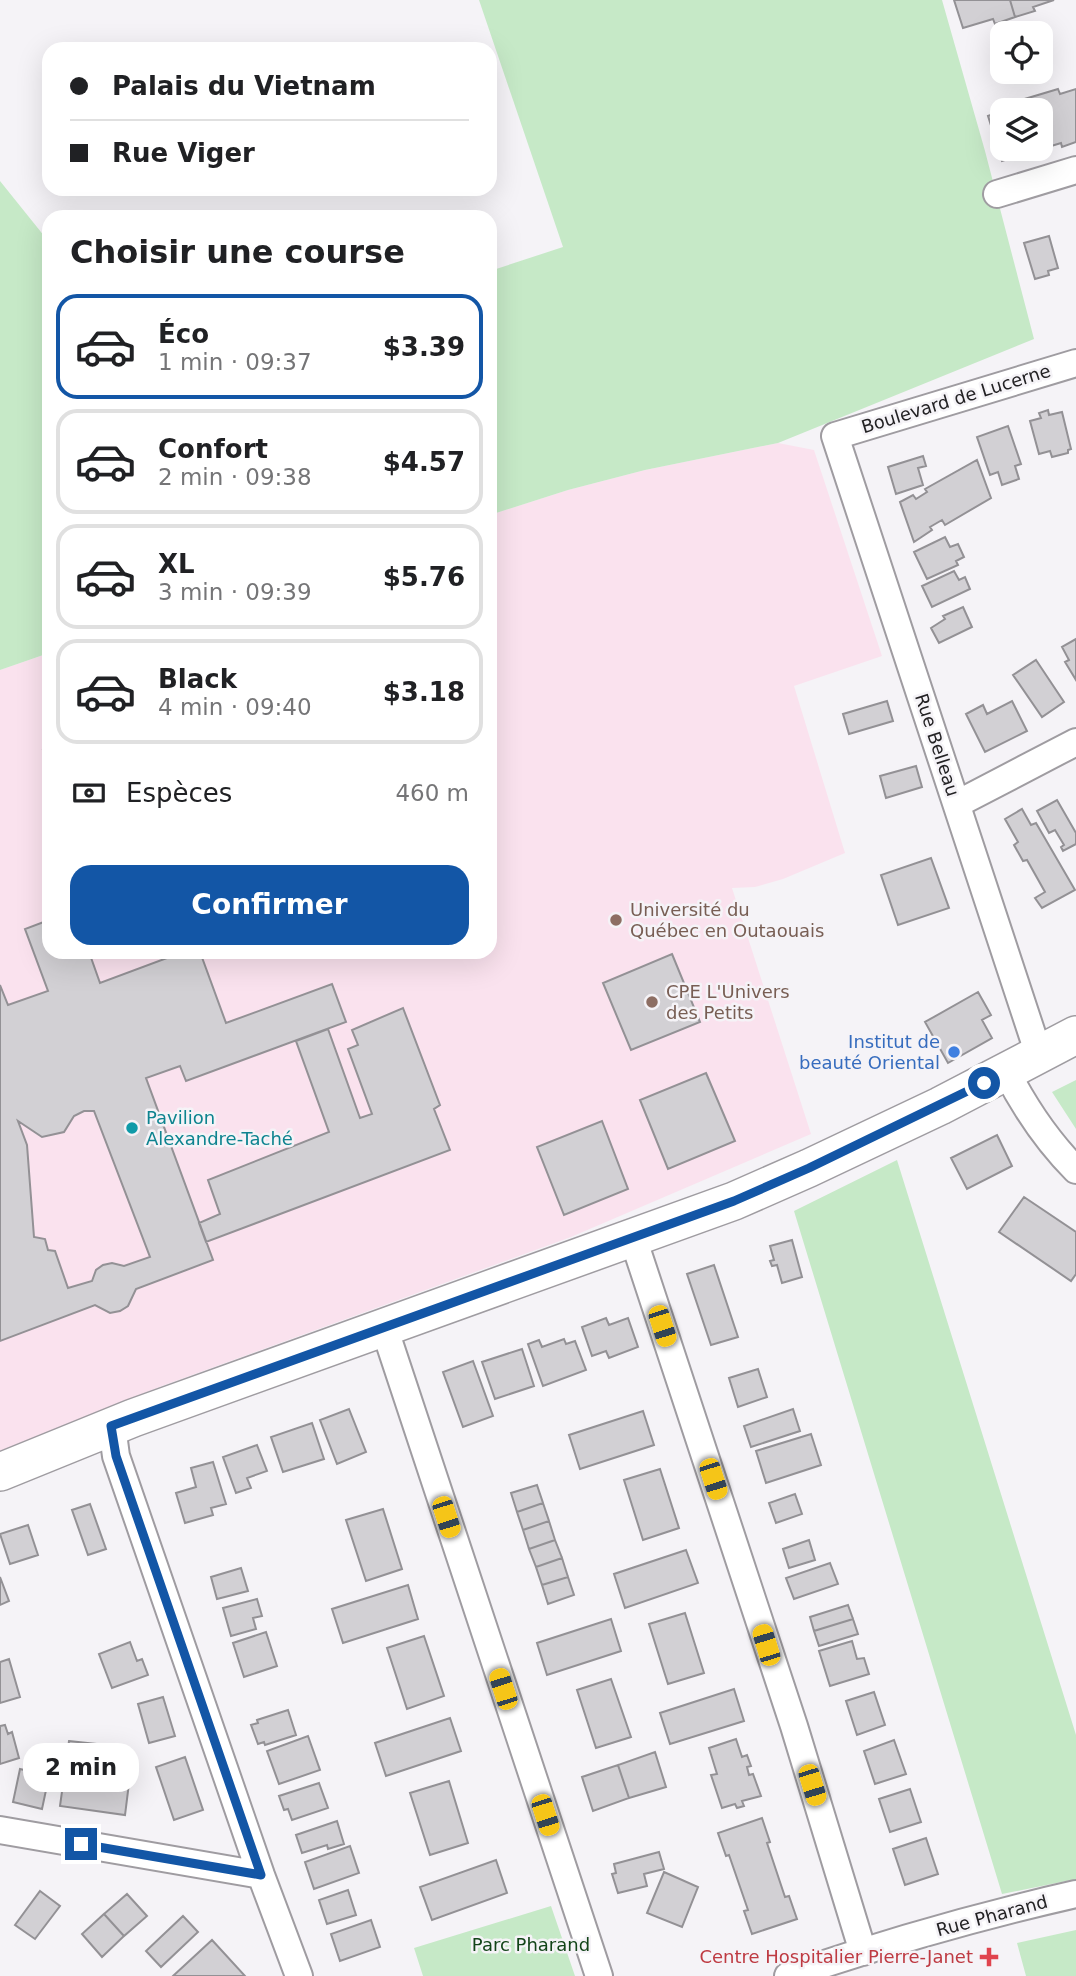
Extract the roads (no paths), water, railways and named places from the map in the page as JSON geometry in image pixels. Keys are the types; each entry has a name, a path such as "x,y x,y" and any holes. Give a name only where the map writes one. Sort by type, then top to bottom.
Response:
{"main road":[{"path":"0,1472 111,1426 734,1201 940,1106 1076,1035"}],"street":[{"path":"997,194 1076,170"},
{"name":"Boulevard de Lucerne","path":"835,436 1076,362"},
{"name":"Rue Belleau","path":"835,436 1039,1055"},
{"path":"957,804 1076,742"},
{"path":"1006,1071 1021,1100 1044,1133 1076,1170"},
{"path":"633,1238 794,1726 863,1952"},
{"path":"384,1327 599,1976"},
{"path":"111,1426 116,1456 261,1875 299,1976"},
{"path":"0,1830 261,1875"},
{"name":"Rue Pharand","path":"788,1976 1030,1904 1076,1894"}],"place":[{"name":"Université du Québec en Outaouais","path":"616,920"},
{"name":"CPE L'Univers des Petits","path":"652,1002"},
{"name":"Institut de beauté Oriental","path":"954,1052"},
{"name":"Pavilion Alexandre-Taché","path":"132,1128"},
{"name":"Centre Hospitalier Pierre-Janet","path":"989,1957"}],"park label":[{"name":"Parc Pharand","path":"531,1945"}]}
